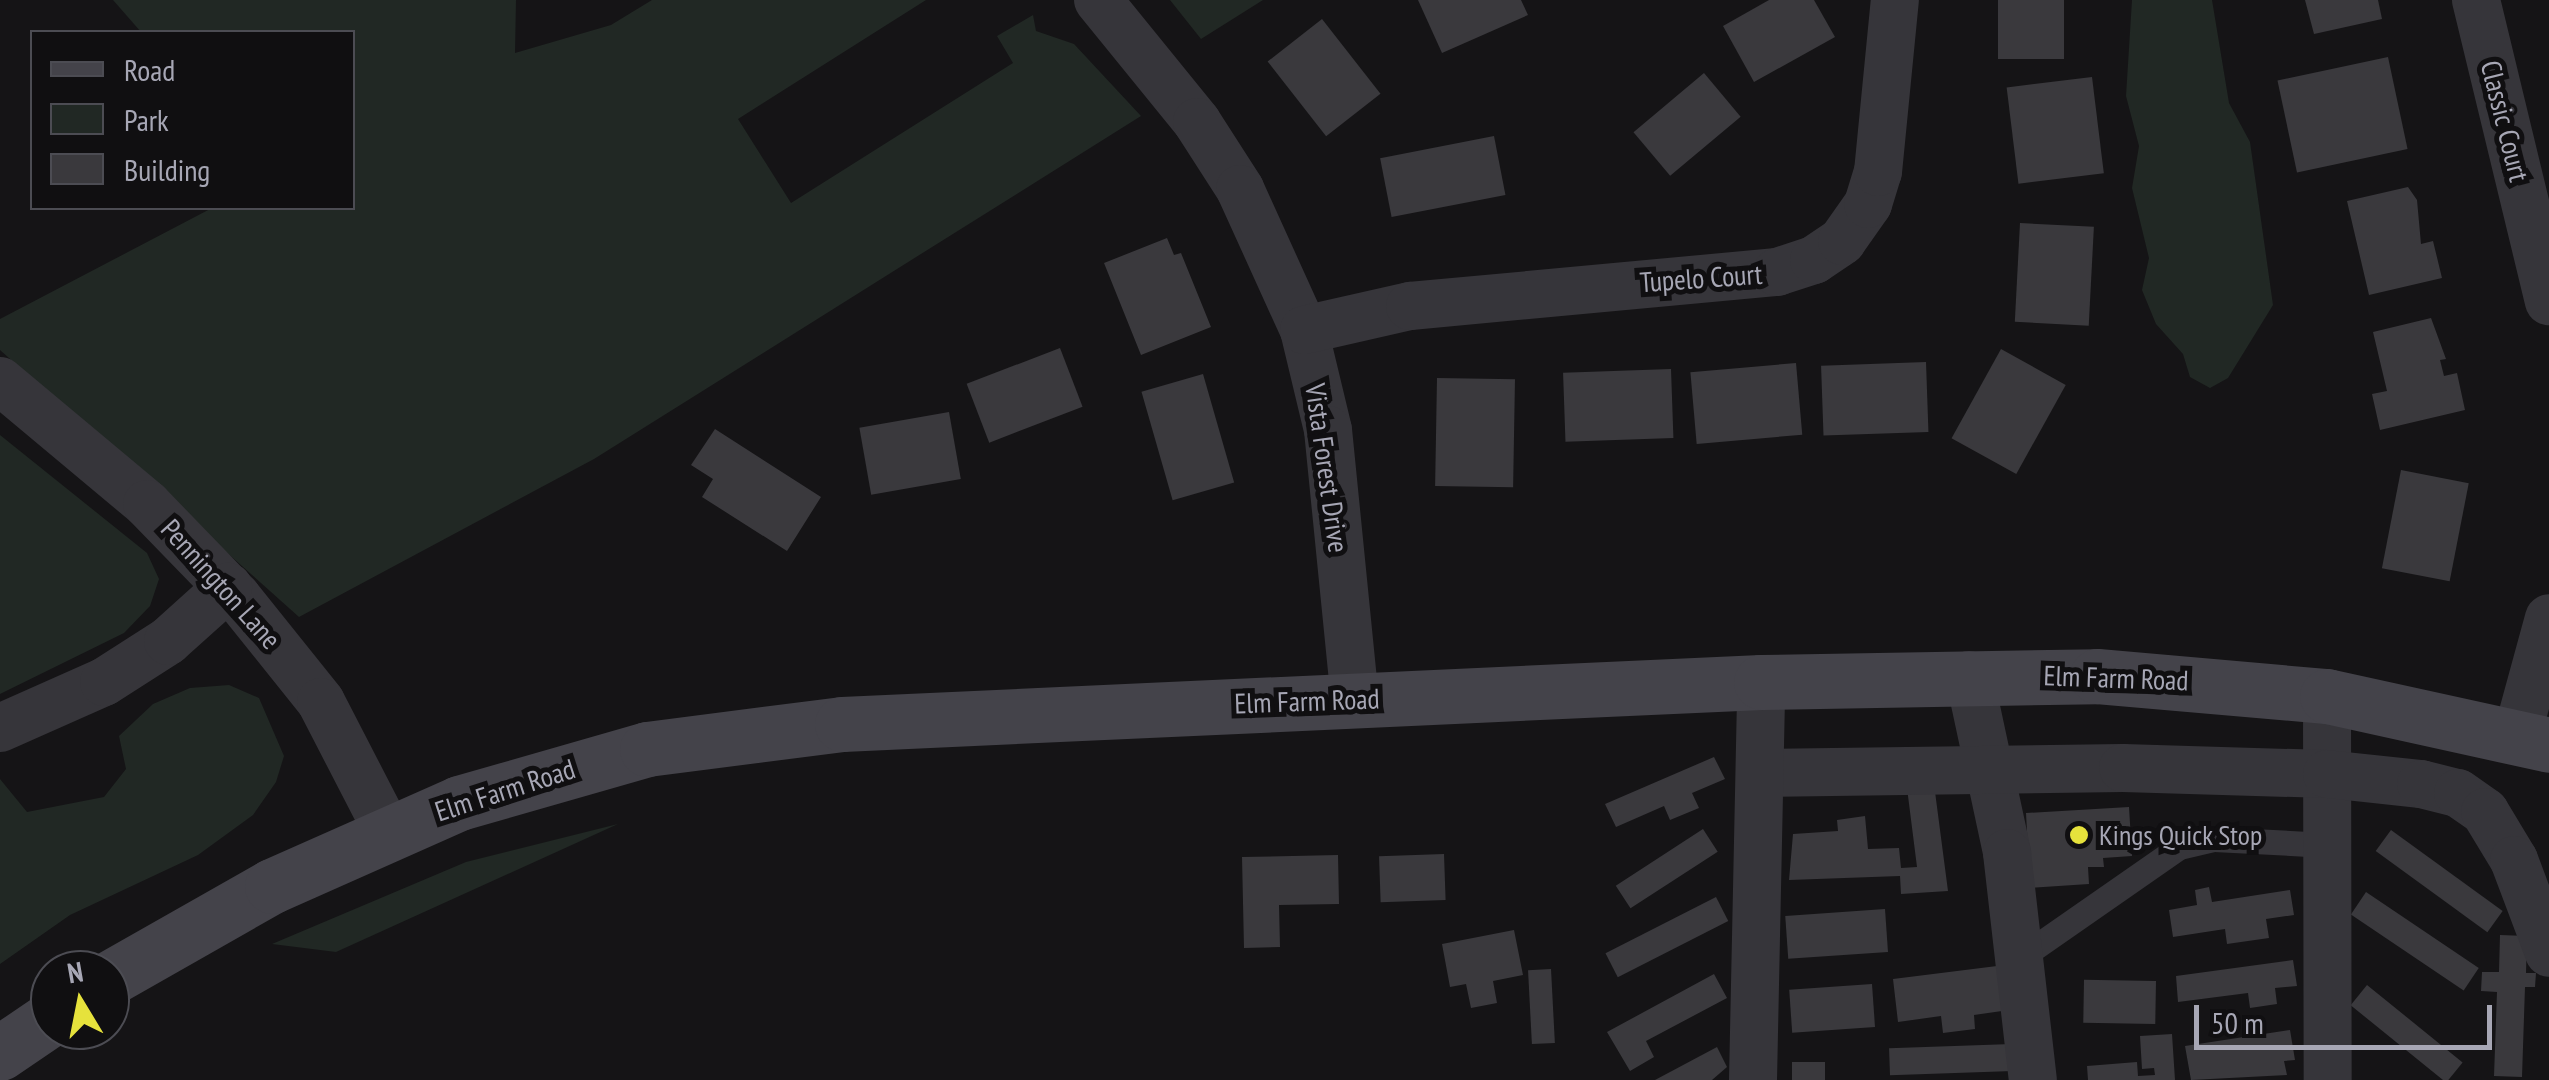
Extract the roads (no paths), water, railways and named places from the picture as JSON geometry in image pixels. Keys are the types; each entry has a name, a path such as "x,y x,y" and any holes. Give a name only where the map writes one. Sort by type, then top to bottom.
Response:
{"street":[{"name":"Vista Forest Drive","path":"1098,0 1197,122 1240,189 1304,330 1328,430 1356,699"},
{"name":"Tupelo Court","path":"1304,330 1410,306 1777,272 1814,260 1842,241 1868,204 1878,172 1895,0"},
{"name":"Classic Court","path":"2476,0 2549,300"},
{"name":"Pennington Lane","path":"0,381 146,504 228,586 321,702 388,832"},
{"path":"0,728 104,682 168,641 228,586"},
{"path":"2533,740 2549,618"},
{"name":"Elm Farm Road","path":"130,967 255,895 388,832 558,770 723,736 1356,699 1969,675 2195,681 2327,696 2533,740"},
{"path":"1969,675 2021,956 2033,1080"},
{"path":"1754,1080 1762,682"},
{"path":"2327,696 2328,1080"},
{"path":"1760,774 1989,767 2327,774 2421,784 2458,794 2486,812 2514,860 2549,953"},
{"path":"0,1054 30,1033"}],"lane":[{"path":"2021,956 2179,847 2214,839 2328,845"}],"place":[{"name":"Kings Quick Stop","path":"2079,835"}]}
